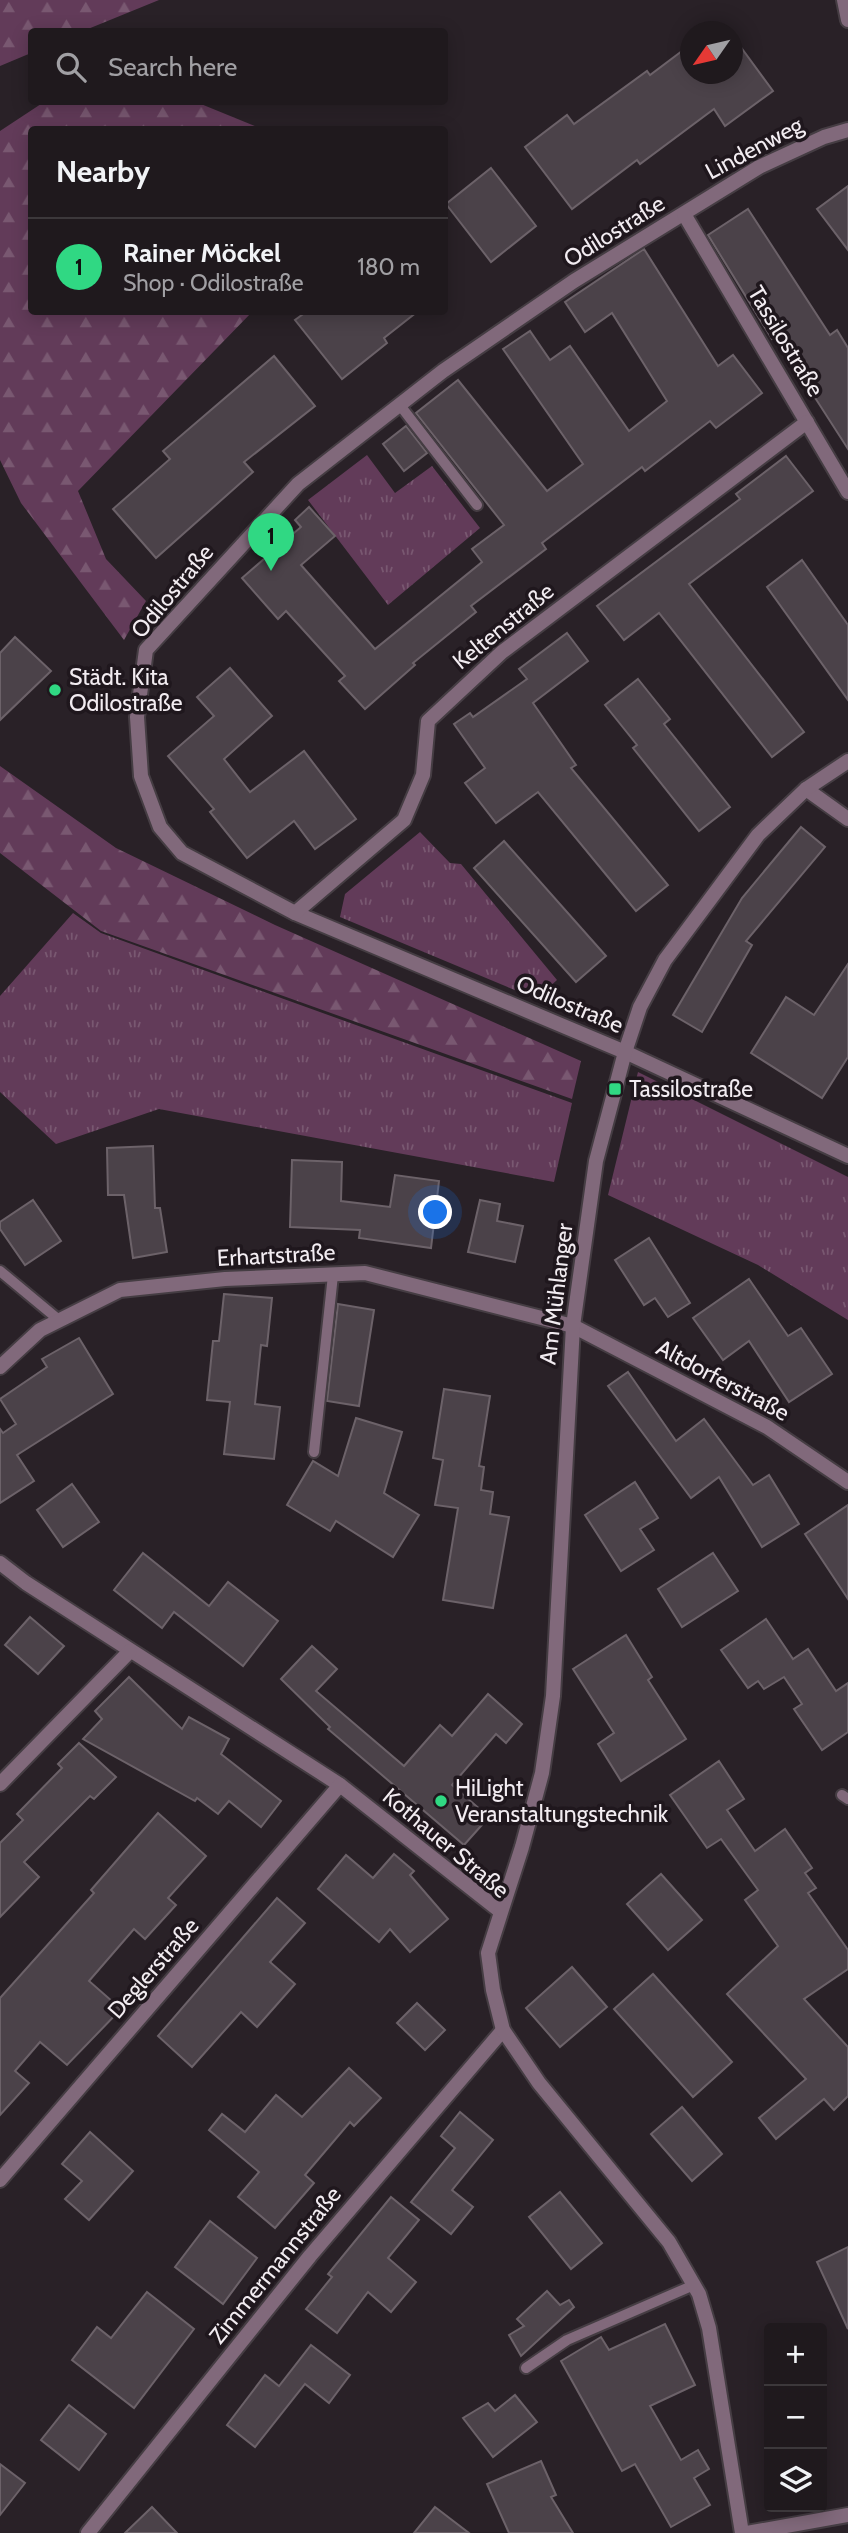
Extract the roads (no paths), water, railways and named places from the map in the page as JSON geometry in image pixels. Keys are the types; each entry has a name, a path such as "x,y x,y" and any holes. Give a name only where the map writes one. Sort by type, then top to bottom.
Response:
{"street":[{"path":"844,0 848,20"},
{"name":"Lindenweg","path":"684,214 759,167 824,137 848,130"},
{"name":"Odilostraße","path":"684,214 574,281 399,404 298,484 146,650 137,717 141,776 160,827 182,853 295,913 625,1052 848,1156"},
{"name":"Tassilostraße","path":"684,214 848,492"},
{"name":"Keltenstraße","path":"295,913 404,820 422,775 428,721 502,652 807,422"},
{"name":"Am Mühlanger","path":"500,1912 522,1847 542,1773 553,1696 573,1326 596,1161 625,1052 640,1007 665,960 758,835 806,789 848,761"},
{"path":"806,789 848,819"},
{"name":"Erhartstraße","path":"0,1367 40,1330 120,1290 225,1279 365,1273 573,1326"},
{"name":"Altdorferstraße","path":"573,1326 767,1427 848,1482"},
{"name":"Kothauer Straße","path":"0,1563 26,1583 340,1786 500,1912 488,1953 493,1990 503,2030 539,2083 669,2242 694,2285 709,2328 745,2533"},
{"path":"0,1784 130,1651"},
{"name":"Deglerstraße","path":"0,2180 340,1786"},
{"name":"Zimmermannstraße","path":"88,2533 310,2256 503,2030"},
{"path":"745,2533 848,2515"}],"lane":[{"path":"399,404 477,505"},
{"path":"0,1271 59,1321"},
{"path":"314,1451 333,1275"},
{"path":"526,2368 567,2340 694,2285"}],"place":[{"name":"Rainer Möckel","path":"271,571"},
{"name":"Städt. Kita Odilostraße","path":"55,690"},
{"name":"Tassilostraße","path":"615,1089"},
{"name":"HiLight Veranstaltungstechnik","path":"441,1801"}]}
